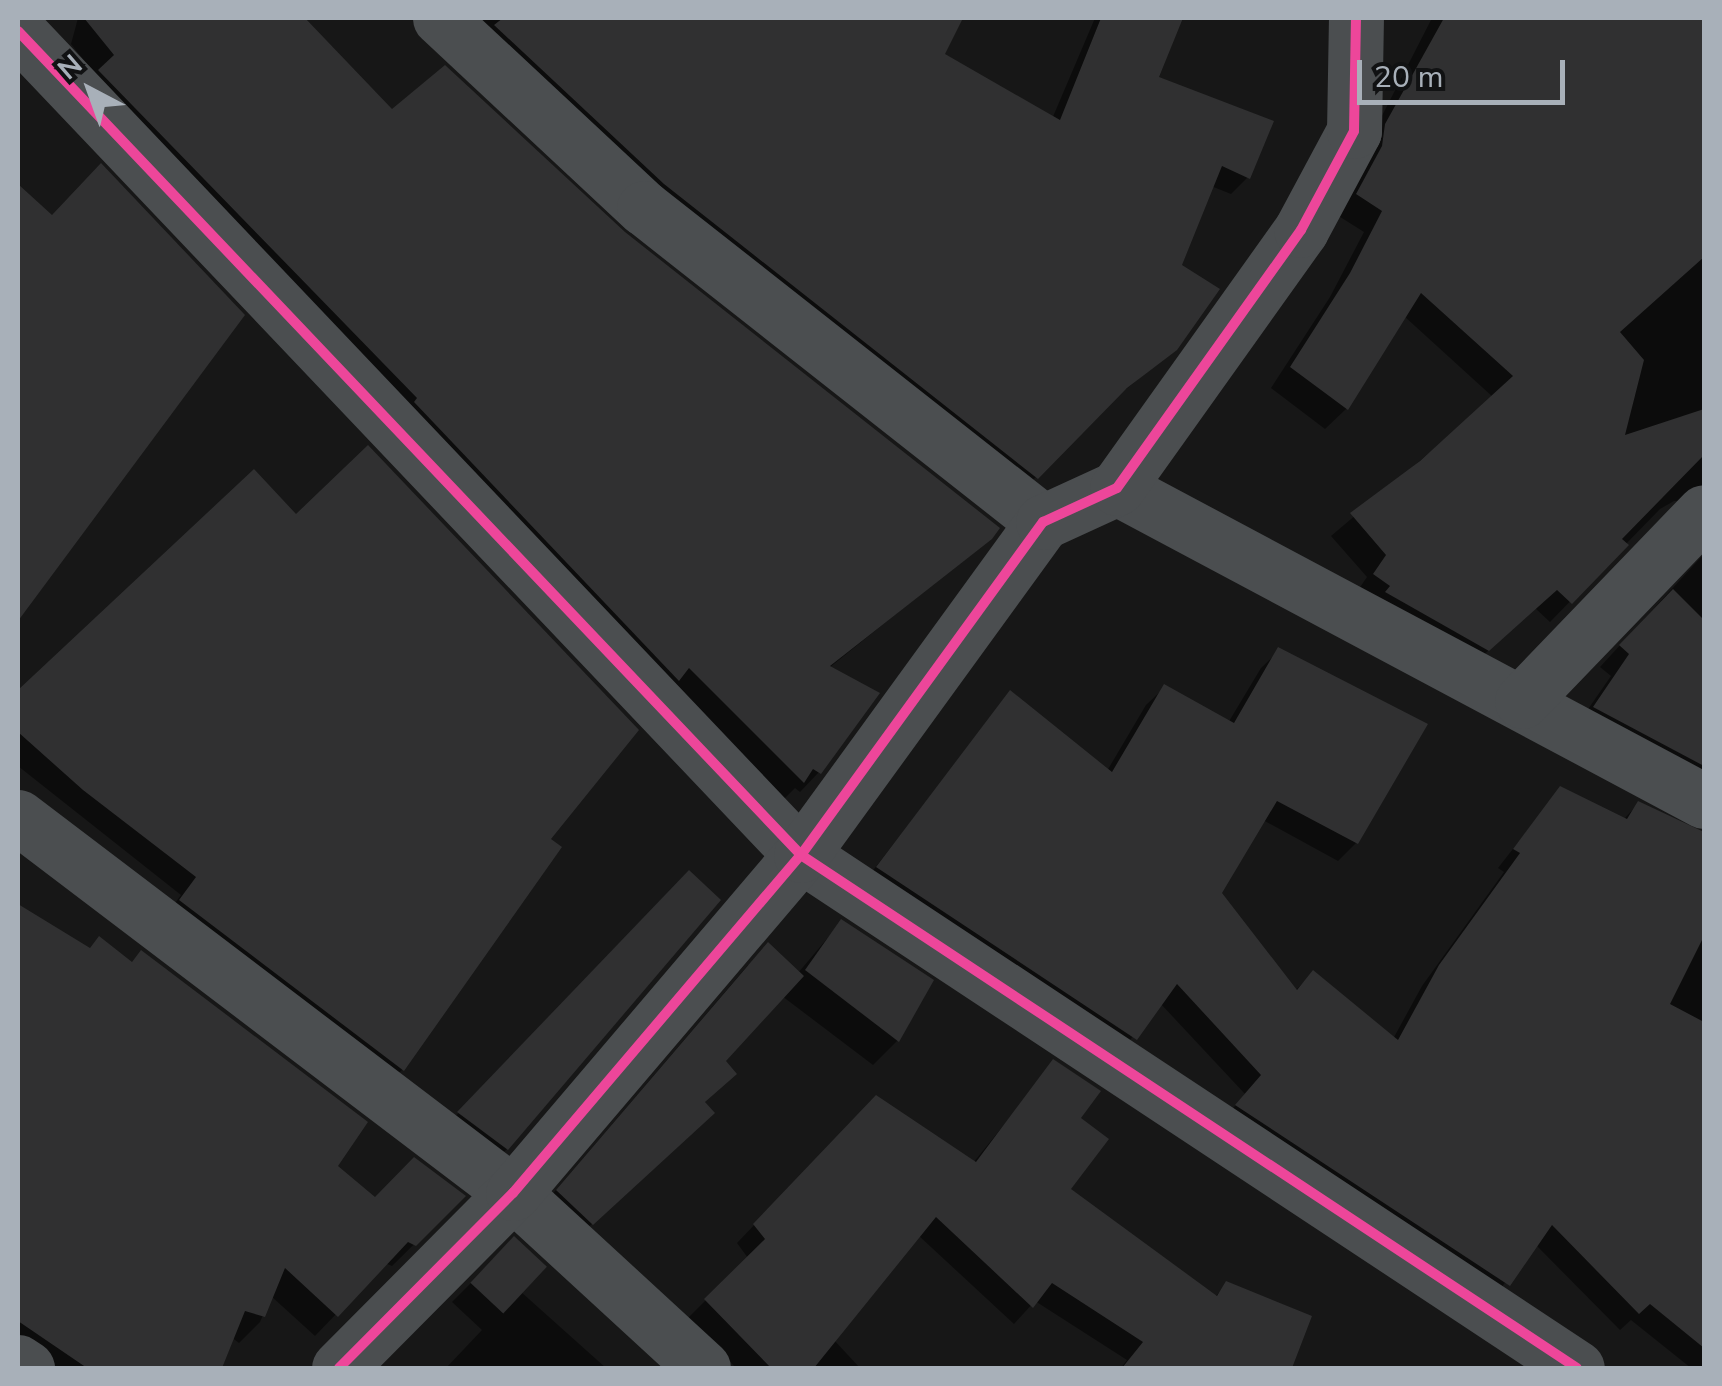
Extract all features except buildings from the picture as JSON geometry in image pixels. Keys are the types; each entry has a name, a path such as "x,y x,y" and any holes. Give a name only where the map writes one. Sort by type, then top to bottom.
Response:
{"street":[{"path":"440,18 644,208 1043,522"},
{"path":"339,1368 513,1192 801,855 1043,522 1117,488 1301,230 1354,131 1356,18"},
{"path":"18,31 801,855 1577,1368"},
{"path":"1117,488 1704,802"},
{"path":"1522,702 1704,512"},
{"path":"18,816 513,1192 703,1368"},
{"path":"18,1362 27,1368"}],"cycle path":[{"path":"339,1368 513,1193 801,855 1043,522 1117,488 1301,230 1354,131 1356,18"},
{"path":"18,31 801,855 1577,1368"}]}
